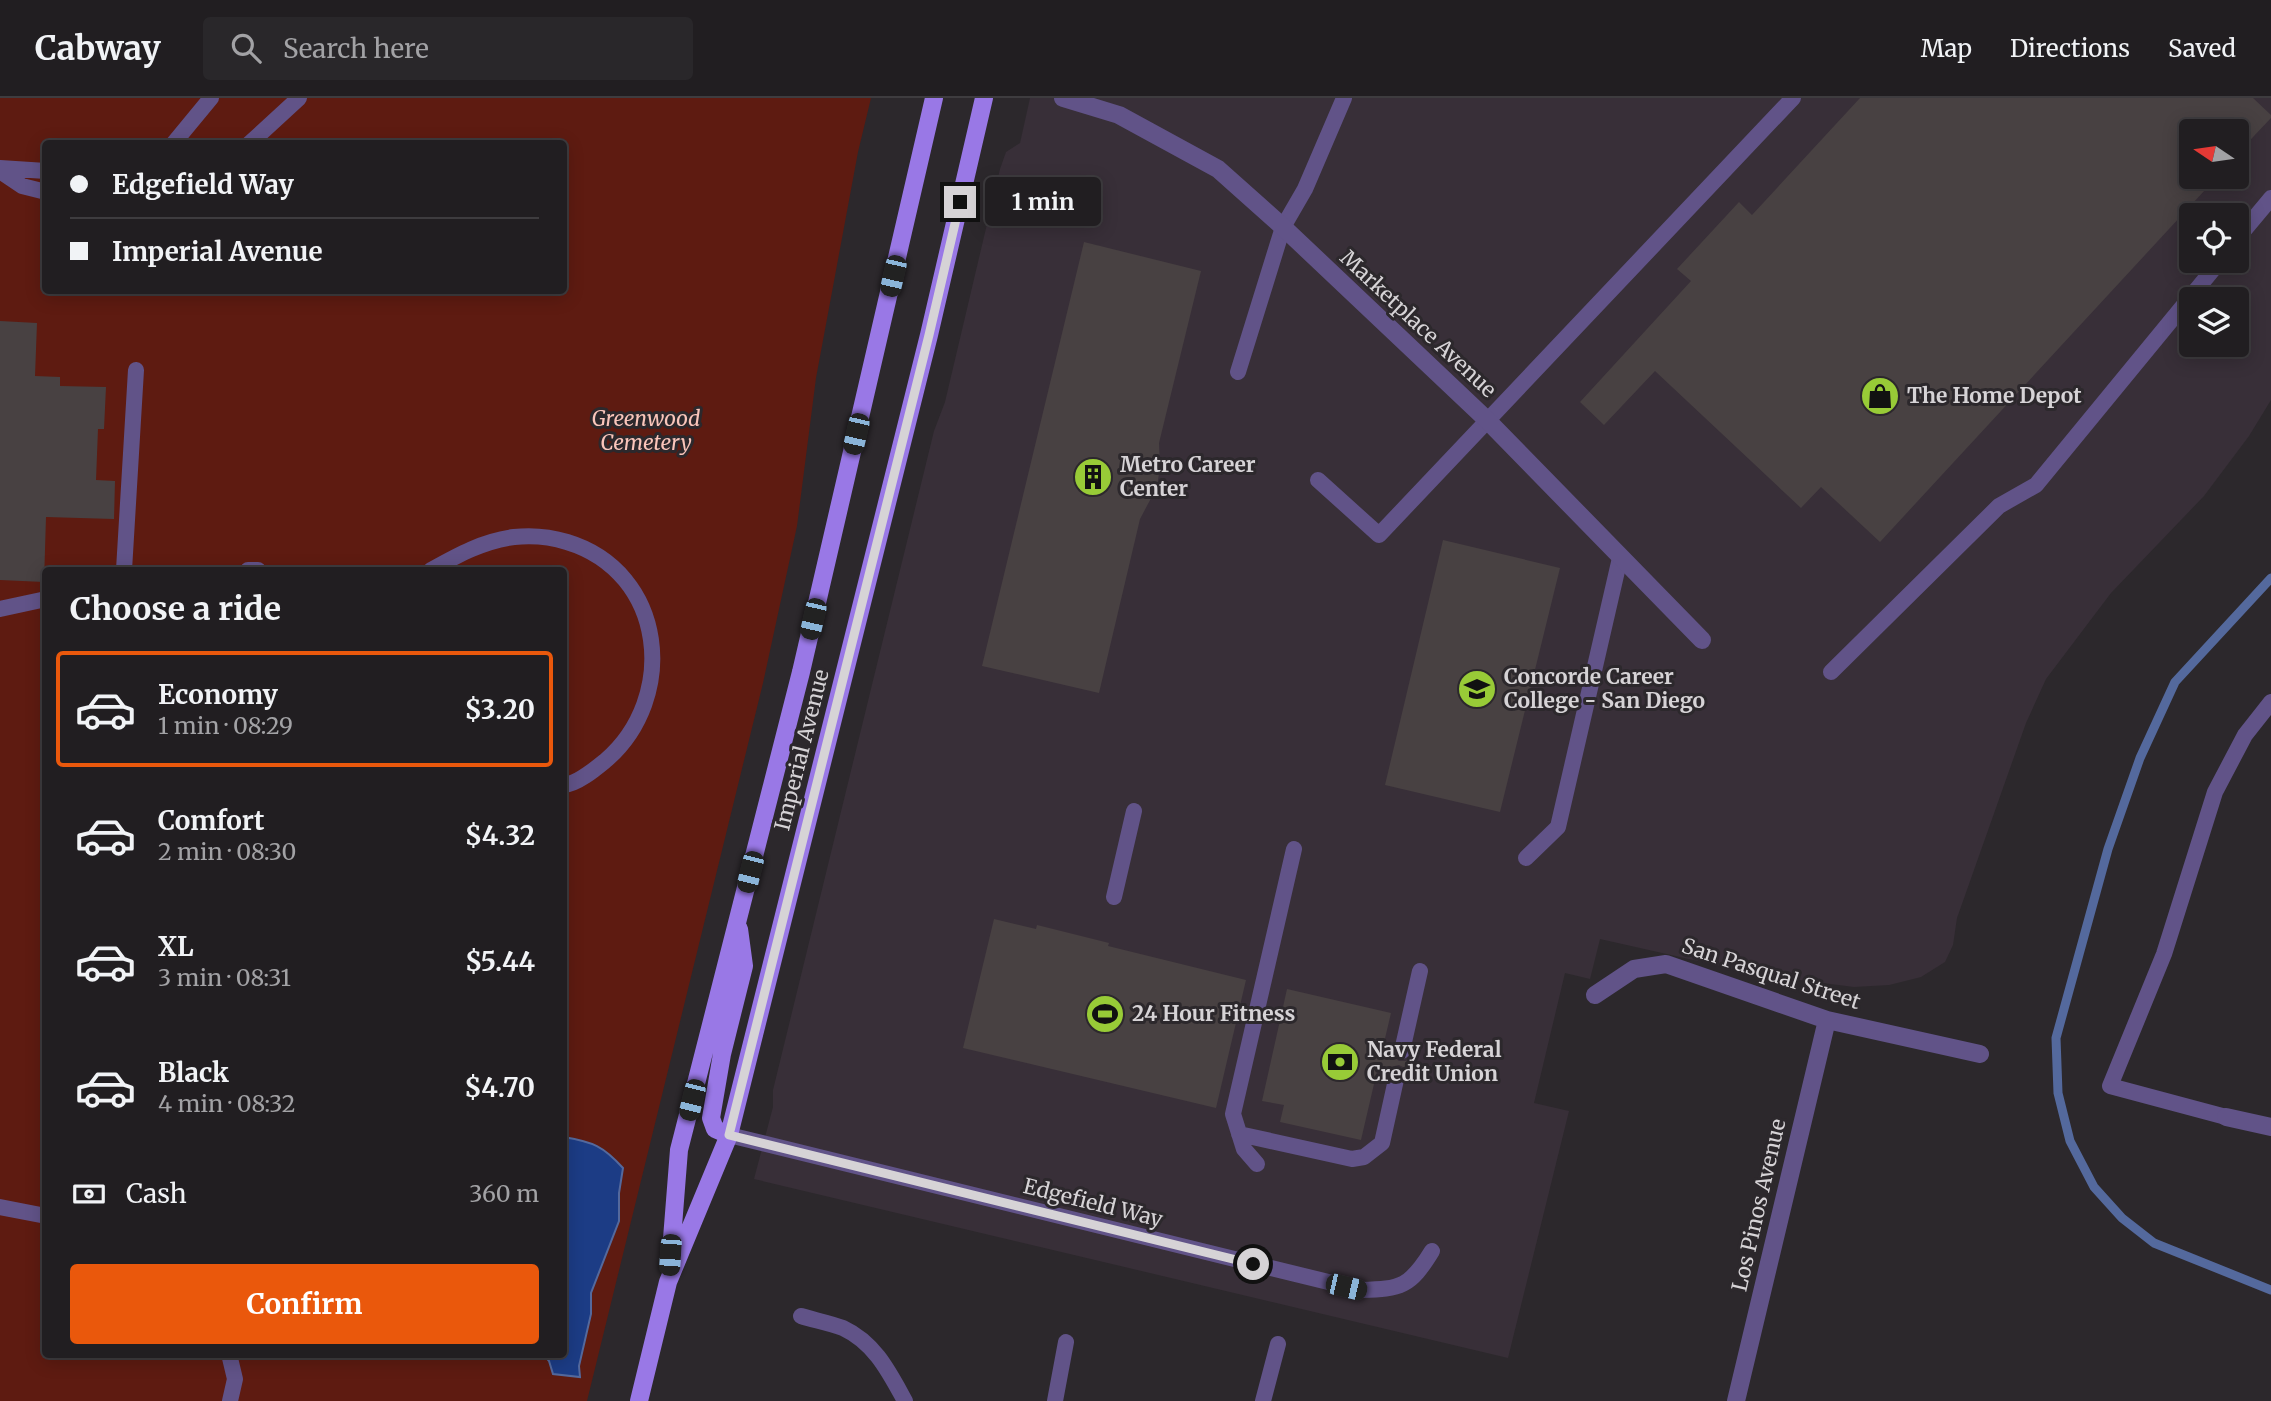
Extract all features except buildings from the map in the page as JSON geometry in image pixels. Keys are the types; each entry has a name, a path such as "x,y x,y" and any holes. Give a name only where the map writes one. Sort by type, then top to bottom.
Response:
{"main road":[{"name":"Imperial Avenue","path":"668,1282 679,1150 801,672 934,98"},
{"name":"Imperial Avenue","path":"639,1401 668,1282 729,1135 929,335 984,98"},
{"path":"729,1135 715,1129 711,1118 722,1054 744,966 737,922"}],"street":[{"name":"Marketplace Avenue","path":"1063,98 1119,115 1218,169 1283,227 1487,421 1702,640"},
{"name":"San Pasqual Street","path":"1595,995 1634,969 1666,964 1827,1020 1980,1054"},
{"name":"Los Pinos Avenue","path":"1736,1401 1827,1020"},
{"path":"2226,1117 2271,1127"}],"lane":[{"path":"176,140 211,98"},
{"path":"253,140 299,98"},
{"path":"1238,372 1283,227 1305,189 1344,98"},
{"path":"1318,480 1379,535 1793,98"},
{"path":"0,170 42,171"},
{"path":"0,170 22,186 42,191"},
{"path":"2249,224 2271,198"},
{"path":"1831,672 1999,506 2036,485 2210,273"},
{"path":"124,567 136,370"},
{"path":"436,567 488,542 517,537 552,538 582,547 604,560 626,579 648,623 652,676 632,731 617,751 600,765 567,784"},
{"path":"1526,859 1558,827 1620,558"},
{"path":"0,609 42,600"},
{"path":"2226,1117 2110,1086 2164,954 2216,792 2245,735 2271,702"},
{"path":"1114,897 1134,811"},
{"path":"1257,1164 1244,1149 1233,1114 1294,849"},
{"path":"1402,1051 1420,971"},
{"path":"1239,1134 1352,1158 1364,1157 1382,1143 1397,1075"},
{"name":"Edgefield Way","path":"729,1135 1360,1290 1394,1289 1418,1274 1432,1251"},
{"path":"0,1207 42,1215"},
{"path":"801,1315 843,1328 866,1343 884,1362 905,1401"},
{"path":"1055,1401 1066,1342"},
{"path":"1263,1401 1278,1344"},
{"path":"230,1358 234,1379 230,1401"}],"shaded area":[{"path":"1030,98 2271,98 2271,400 2249,436 2204,496 2111,593 2046,679 2026,723 1957,918 1953,945 1945,962 1921,977 1889,985 1854,987 1760,975 1600,939 1590,979 1565,973 1534,1103 1569,1111 1508,1358 754,1179 773,1107 773,1090 934,431 945,402 1006,152 1020,143"}],"green space":[{"name":"Greenwood Cemetery","path":"0,98 871,98 858,152 816,378 797,526 763,683 587,1401 0,1401"}],"water":[{"path":"567,1138 597,1146 623,1168 619,1193 619,1221 591,1293 591,1314 579,1366 580,1377 553,1374 546,1358 567,1358"}],"waterway":[{"path":"2271,578 2175,682 2140,758 2108,849 2056,1038 2058,1093 2070,1141 2094,1187 2122,1218 2154,1243 2271,1290"}],"place":[{"name":"The Home Depot","path":"1880,396"},
{"name":"Metro Career Center","path":"1093,477"},
{"name":"Concorde Career College - San Diego","path":"1477,689"},
{"name":"24 Hour Fitness","path":"1105,1014"},
{"name":"Navy Federal Credit Union","path":"1340,1062"}],"route":[{"path":"960,202 729,1135 1253,1264"}]}
